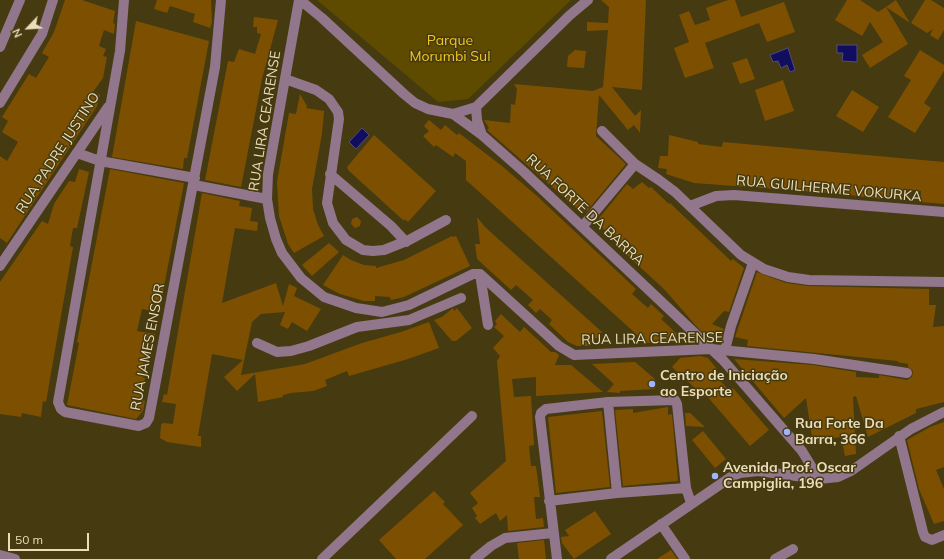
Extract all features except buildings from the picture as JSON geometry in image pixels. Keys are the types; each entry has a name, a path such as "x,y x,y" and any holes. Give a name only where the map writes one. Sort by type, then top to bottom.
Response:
{"street":[{"path":"0,46 20,0"},
{"path":"0,103 42,34 53,0"},
{"name":"RUA PADRE JUSTINO","path":"0,266 110,104 120,51 124,0"},
{"name":"RUA JAMES ENSOR","path":"110,104 58,402 60,409 65,412 139,426 148,421 215,67 221,0"},
{"name":"RUA LIRA CEARENSE","path":"299,0 268,174 267,199 270,218 276,239 289,264 301,278 324,297 356,308 382,312 397,309 419,301 473,274 480,274 569,354 580,355 711,349 814,359 907,373"},
{"name":"RUA FORTE DA BARRA","path":"299,0 322,18 410,99 428,109 453,114 482,135 582,227 711,349 802,452 819,479"},
{"path":"453,114 476,107 570,15 588,0"},
{"path":"285,79 316,90 329,99 336,107 339,119 327,203 330,216 338,232 346,240 358,248 373,251 384,250 406,242 446,220"},
{"path":"476,107 477,120 482,135"},
{"path":"602,131 635,164 659,180 690,206 730,246 753,263 776,273 809,280 944,282"},
{"path":"77,153 100,161 194,181 267,199"},
{"path":"582,227 635,164"},
{"path":"330,174 391,226 406,242"},
{"name":"RUA GUILHERME VOKURKA","path":"690,206 716,196 734,195 944,212"},
{"path":"725,350 731,326 753,263"},
{"path":"480,274 488,325"},
{"path":"257,343 277,352 283,353 309,346 358,326 409,320 462,298"},
{"path":"356,308 358,326"},
{"path":"557,559 549,501 541,413 546,409 608,402 675,400 677,404 686,488 691,504"},
{"path":"608,402 617,493"},
{"path":"611,559 731,477 749,471 819,479 838,478 851,471 899,436 944,412"},
{"path":"322,559 472,416"},
{"path":"899,436 923,532 925,536 932,540 944,535"},
{"path":"549,501 617,493 686,488"},
{"path":"661,524 685,559"},
{"path":"475,559 490,546 505,538 553,533"},
{"path":"775,559 793,549"},
{"path":"0,554 15,559"}],"green space":[{"name":"Parque Morumbi Sul","path":"317,0 571,0 468,99 438,102"}],"shaded area":[{"path":"837,45 857,45 857,62 842,61 843,53 837,53"},
{"path":"788,48 795,70 790,72 787,65 781,68 778,61 773,62 770,55"},
{"path":"362,128 369,135 356,149 349,142"}],"place":[{"name":"Centro de Iniciação ao Esporte","path":"652,384"},
{"name":"Rua Forte Da Barra, 366","path":"787,432"},
{"name":"Avenida Prof. Oscar Campiglia, 196","path":"715,476"}]}
